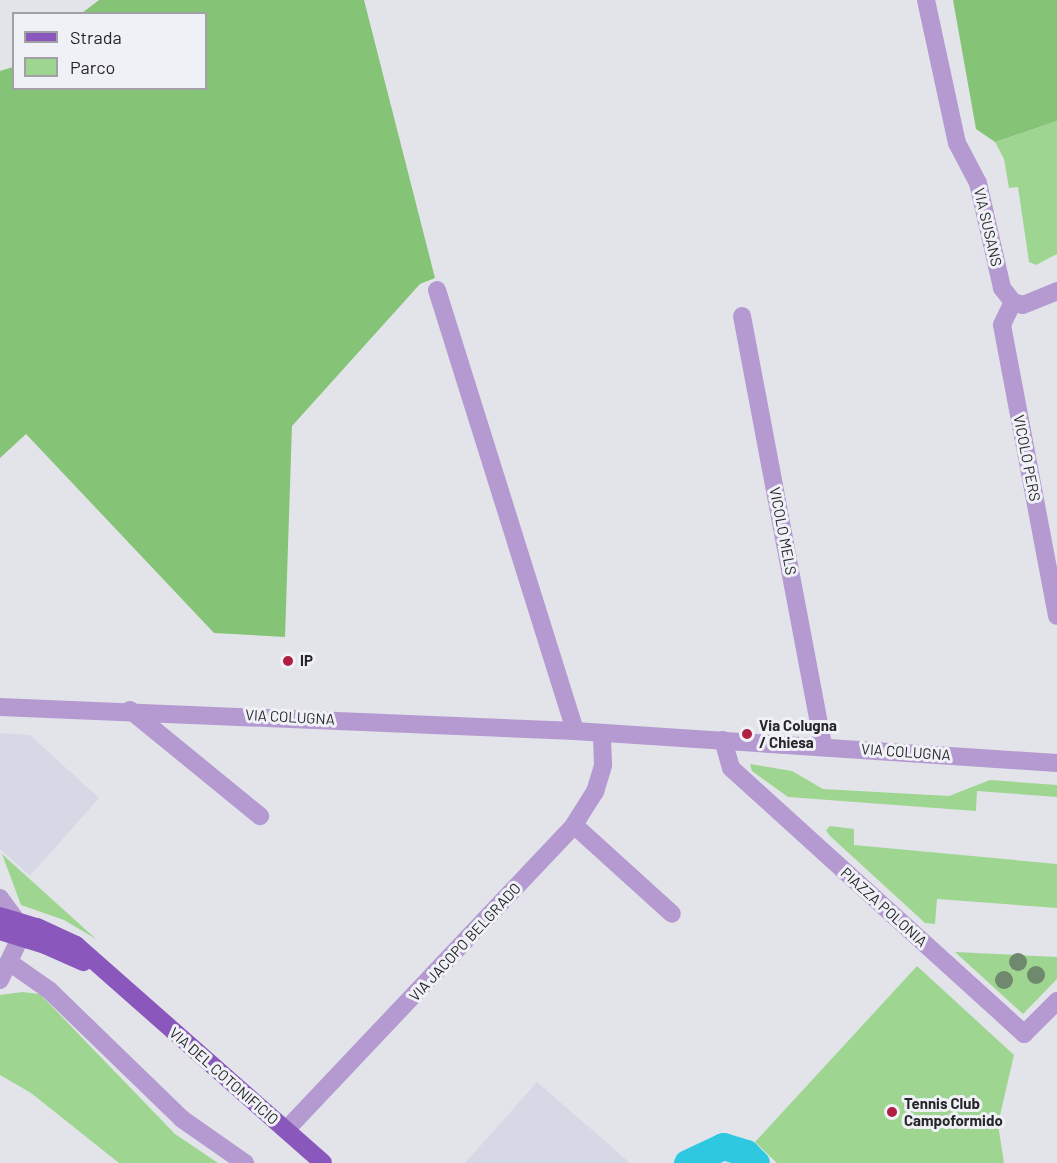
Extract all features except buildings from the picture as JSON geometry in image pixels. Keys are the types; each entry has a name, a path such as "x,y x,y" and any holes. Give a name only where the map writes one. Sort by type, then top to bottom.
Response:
{"main road":[{"name":"VIA DEL COTONIFICIO","path":"0,931 6,913 66,953 125,988 323,1163"}],"street":[{"name":"VIA SUSANS","path":"926,0 957,143 978,183 1002,288 1013,302"},
{"path":"437,290 575,731"},
{"path":"1013,302 1034,303 1057,291"},
{"name":"VICOLO PERS","path":"1013,302 1002,326 1057,616"},
{"name":"VICOLO MELS","path":"742,316 823,746"},
{"name":"VIA COLUGNA","path":"2,708 130,710 575,731 1057,763"},
{"path":"130,710 260,816"},
{"name":"VIA JACOPO BELGRADO","path":"286,1130 574,825 595,792 603,765 602,733"},
{"name":"PIAZZA POLONIA","path":"723,740 731,768 1024,1034 1057,1001"},
{"path":"574,825 672,915"},
{"path":"0,980 9,962 6,913"},
{"path":"9,962 49,990 182,1119 244,1163"}],"shaded area":[{"path":"0,733 30,735 99,798 30,876 0,849"},
{"path":"537,1082 630,1163 465,1163"}],"green space":[{"path":"99,0 364,0 435,278 420,284 292,426 285,637 214,633 26,434 0,458 0,71 12,67 12,90 207,90 207,12 83,12"},
{"path":"953,0 1057,0 1057,121 995,142 976,129"},
{"path":"1057,121 1057,254 1036,265 1029,262 1018,187 1009,188 1004,159 995,142"},
{"path":"750,764 792,771 823,789 949,796 990,780 1057,785 1057,797 977,791 976,811 788,797 752,771"},
{"path":"830,826 854,829 854,845 1057,864 1057,908 937,899 935,924 925,923 829,835 826,830"},
{"path":"2,854 96,939 64,920 21,905"},
{"path":"955,952 1057,957 1057,979 1023,1014"},
{"path":"917,966 1014,1055 998,1124 1004,1163 777,1163 755,1142"},
{"path":"22,992 40,994 175,1134 218,1163 119,1163 31,1093 0,1075 0,995"}],"waterway":[{"path":"687,1163 723,1146 746,1153 756,1163"}],"place":[{"name":"IP","path":"288,661"},
{"name":"Via Colugna / Chiesa","path":"747,734"},
{"name":"Tennis Club Campoformido","path":"892,1112"}]}
